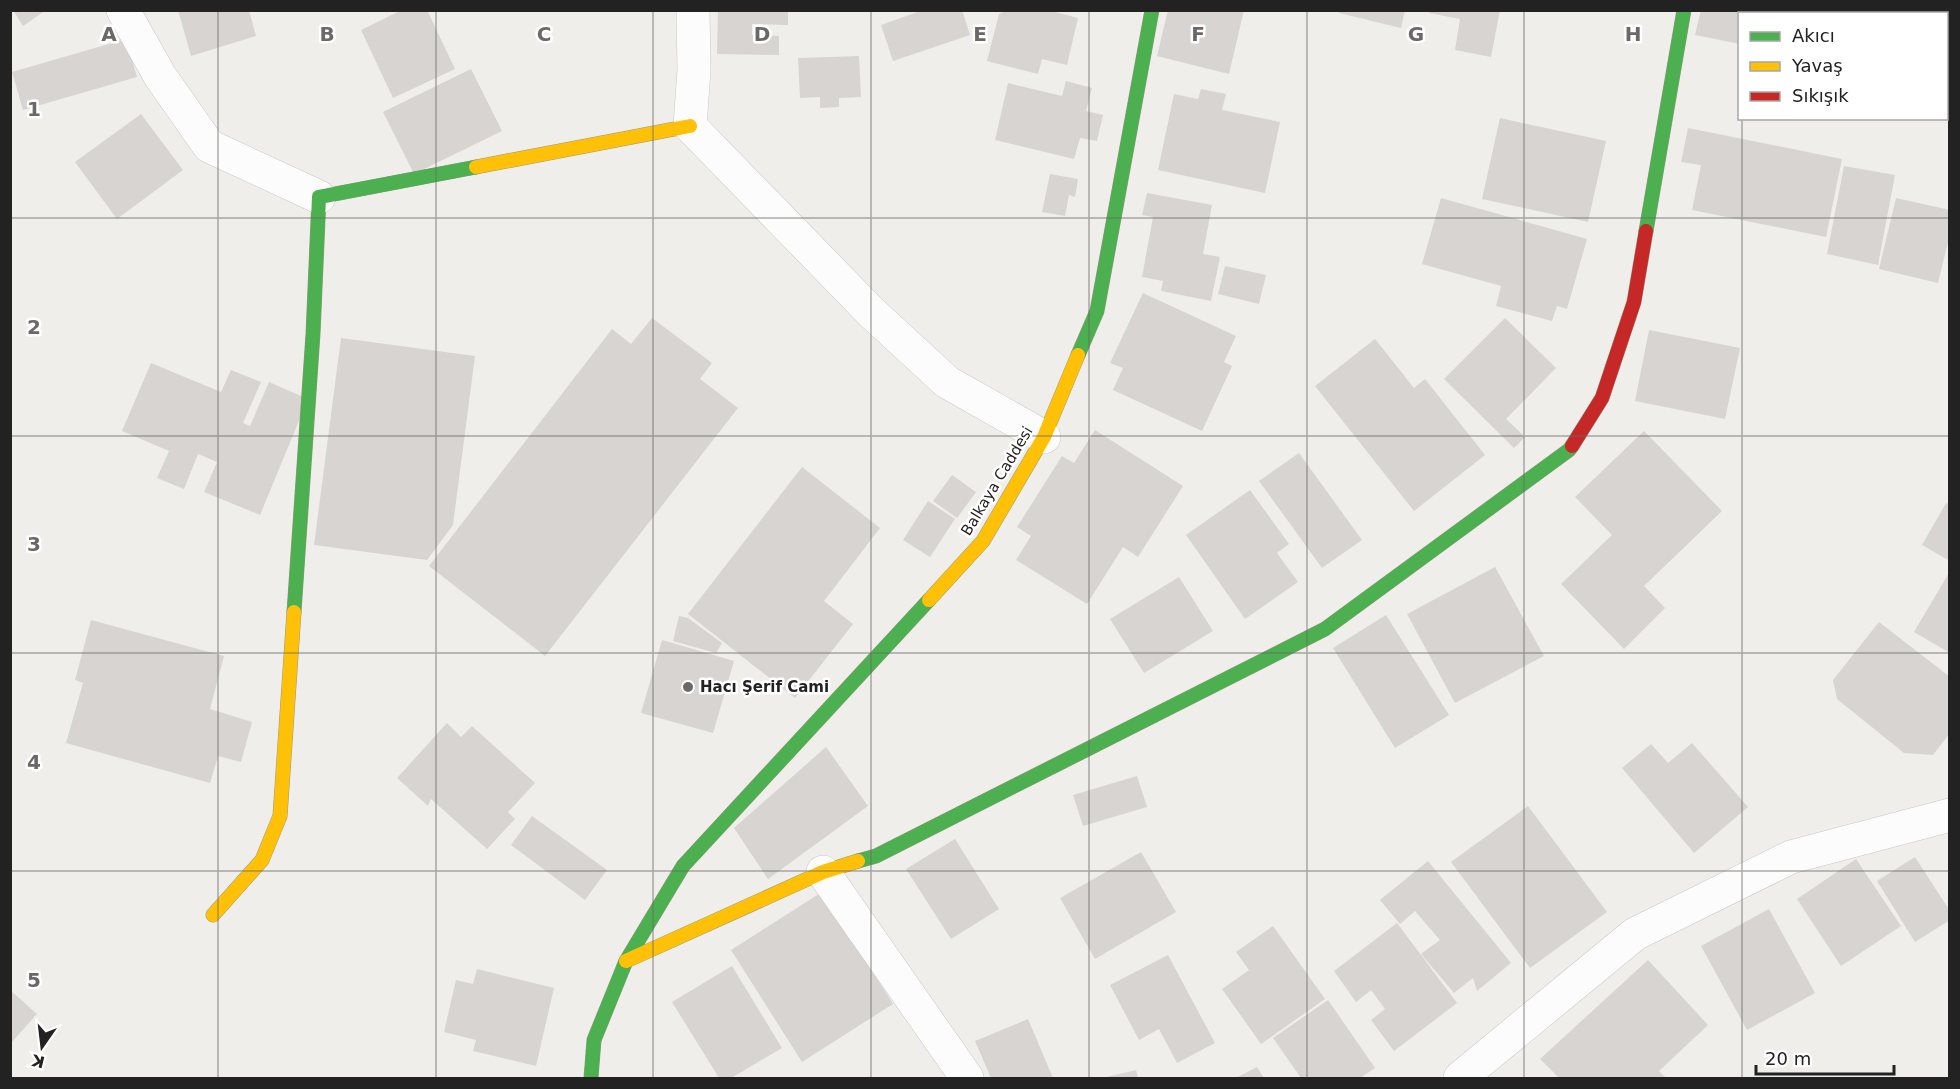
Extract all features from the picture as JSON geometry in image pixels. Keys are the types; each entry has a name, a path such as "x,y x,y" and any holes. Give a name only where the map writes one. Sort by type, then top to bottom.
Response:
{"street":[{"path":"123,10 160,76 209,146 319,197 690,126"},
{"path":"693,10 694,70 690,126 871,312 947,382 1044,437"},
{"name":"Balkaya Caddesi","path":"591,1078 594,1040 626,961 683,866 983,541 1044,437 1096,311 1152,10"},
{"path":"626,961 823,872 876,856 1325,629 1569,450 1602,398 1634,302 1684,10"},
{"path":"213,915 262,860 280,816 313,334 319,197"},
{"path":"1460,1078 1635,934 1791,857 1950,815"},
{"path":"823,872 967,1078"}],"building":[{"path":"13,10 46,10 23,26"},
{"path":"178,10 249,10 256,36 191,56"},
{"path":"402,10 427,10 455,69 393,98 361,30"},
{"path":"718,10 788,10 788,25 752,24 752,35 779,36 779,55 717,54"},
{"path":"923,10 962,10 970,35 893,61 881,25"},
{"path":"1008,10 1048,10 1078,18 1067,65 1042,59 1038,74 987,61 999,14"},
{"path":"1168,10 1244,10 1229,74 1157,56"},
{"path":"1340,10 1405,10 1401,28 1339,13"},
{"path":"1430,10 1500,10 1491,57 1455,50 1460,19 1429,13"},
{"path":"1701,10 1796,10 1796,12 1738,12 1738,44 1695,35"},
{"path":"126,39 137,77 23,110 12,72"},
{"path":"859,56 861,97 839,98 839,107 820,108 820,97 800,98 798,58"},
{"path":"471,69 502,131 414,174 383,112"},
{"path":"1066,81 1092,88 1086,111 1103,115 1097,141 1080,138 1074,159 995,140 1008,83 1062,96"},
{"path":"1201,89 1226,94 1222,110 1280,122 1265,193 1158,170 1174,94 1198,99"},
{"path":"141,114 183,170 117,219 75,162"},
{"path":"1500,118 1606,141 1588,222 1482,199"},
{"path":"1688,128 1842,159 1826,237 1692,210 1701,165 1681,162"},
{"path":"1844,166 1895,175 1878,265 1827,254"},
{"path":"1050,174 1078,179 1075,197 1069,195 1065,216 1042,212"},
{"path":"1147,193 1212,205 1203,254 1220,257 1211,301 1161,291 1163,281 1142,277 1153,217 1142,215"},
{"path":"1441,198 1587,239 1567,309 1557,306 1552,321 1496,306 1501,286 1422,264"},
{"path":"1896,198 1950,210 1950,234 1938,283 1879,269"},
{"path":"1225,266 1266,275 1259,304 1218,294"},
{"path":"1143,293 1236,336 1224,362 1232,366 1202,431 1113,390 1123,368 1110,363"},
{"path":"652,318 712,363 700,379 738,408 545,656 429,566 612,329 631,344"},
{"path":"1505,318 1556,368 1506,419 1525,437 1514,448 1444,379"},
{"path":"1649,330 1740,348 1725,419 1635,401"},
{"path":"341,338 475,356 453,525 427,560 314,545"},
{"path":"1375,339 1414,388 1425,379 1485,455 1414,511 1315,386"},
{"path":"151,363 221,392 231,370 261,382 243,423 250,426 269,382 308,399 260,515 204,492 217,462 198,454 184,489 157,478 169,451 122,431"},
{"path":"1095,430 1183,486 1138,557 1123,547 1087,604 1016,560 1031,536 1017,527 1062,456 1074,463"},
{"path":"1644,431 1722,511 1644,586 1665,608 1624,649 1561,584 1612,535 1575,497"},
{"path":"1299,453 1362,540 1322,568 1259,481"},
{"path":"802,467 880,528 824,601 853,624 795,698 688,614"},
{"path":"952,475 976,492 957,518 933,501"},
{"path":"1250,490 1289,544 1277,553 1298,582 1245,619 1186,535"},
{"path":"928,501 955,519 930,557 903,540"},
{"path":"1946,503 1950,505 1950,561 1922,545"},
{"path":"1495,567 1544,656 1455,703 1407,614"},
{"path":"1950,571 1950,653 1914,632"},
{"path":"1179,577 1213,631 1144,673 1110,619"},
{"path":"1386,615 1449,715 1395,748 1333,648"},
{"path":"679,616 688,618 722,643 716,653 673,641"},
{"path":"91,620 224,656 210,709 252,722 241,762 218,756 210,783 66,743 83,683 75,680"},
{"path":"1879,622 1950,677 1950,733 1933,755 1904,753 1837,699 1833,680"},
{"name":"Hacı Şerif Cami","path":"662,640 734,661 713,733 641,713"},
{"path":"447,723 461,737 472,726 535,783 508,812 515,819 487,849 431,799 428,806 397,778"},
{"path":"1692,743 1748,807 1694,853 1622,768 1651,744 1668,763"},
{"path":"826,747 868,806 768,879 734,828"},
{"path":"1137,776 1147,807 1083,826 1073,795"},
{"path":"1528,806 1607,912 1530,968 1451,862"},
{"path":"532,816 607,870 585,900 511,845"},
{"path":"955,839 999,909 951,939 906,869"},
{"path":"1141,852 1176,912 1095,959 1060,898"},
{"path":"1915,857 1950,911 1950,920 1915,942 1877,881"},
{"path":"1856,859 1901,926 1841,966 1797,899"},
{"path":"1428,861 1511,963 1477,991 1473,978 1454,993 1421,954 1440,940 1415,911 1400,924 1380,900"},
{"path":"822,892 893,1004 802,1062 731,950"},
{"path":"1769,909 1815,993 1747,1030 1701,946"},
{"path":"1397,923 1457,1003 1394,1051 1371,1020 1385,1009 1371,990 1356,1002 1334,971"},
{"path":"1273,926 1325,999 1261,1044 1222,989 1249,970 1236,952"},
{"path":"1168,955 1215,1043 1177,1063 1159,1029 1139,1040 1110,985"},
{"path":"1648,960 1708,1025 1659,1071 1666,1078 1559,1078 1540,1059"},
{"path":"732,966 782,1048 731,1078 719,1078 672,1002"},
{"path":"477,969 554,988 536,1066 473,1051 476,1040 444,1032 456,980 473,984"},
{"path":"10,990 37,1014 10,1044"},
{"path":"1328,1000 1375,1068 1360,1078 1301,1078 1273,1038"},
{"path":"1028,1019 1053,1078 991,1078 975,1041"},
{"path":"1257,1067 1264,1078 1236,1078"},
{"path":"1136,1070 1138,1078 1102,1078"}],"traffic: fast":[{"path":"1078,355 1097,311 1152,10"},
{"path":"1646,231 1684,10"},
{"path":"294,612 313,334 319,197 476,167"},
{"path":"858,861 876,856 1325,629 1572,446"},
{"path":"591,1078 594,1040 626,961 683,866 929,600"}],"traffic: slow":[{"path":"476,167 690,126"},
{"path":"929,600 983,541 1044,437 1078,355"},
{"path":"213,915 262,860 280,816 294,612"},
{"path":"626,961 823,872 858,861"}],"traffic: jam":[{"path":"1572,446 1602,398 1634,302 1646,231"}],"place":[{"name":"Hacı Şerif Cami","path":"688,687"}]}
